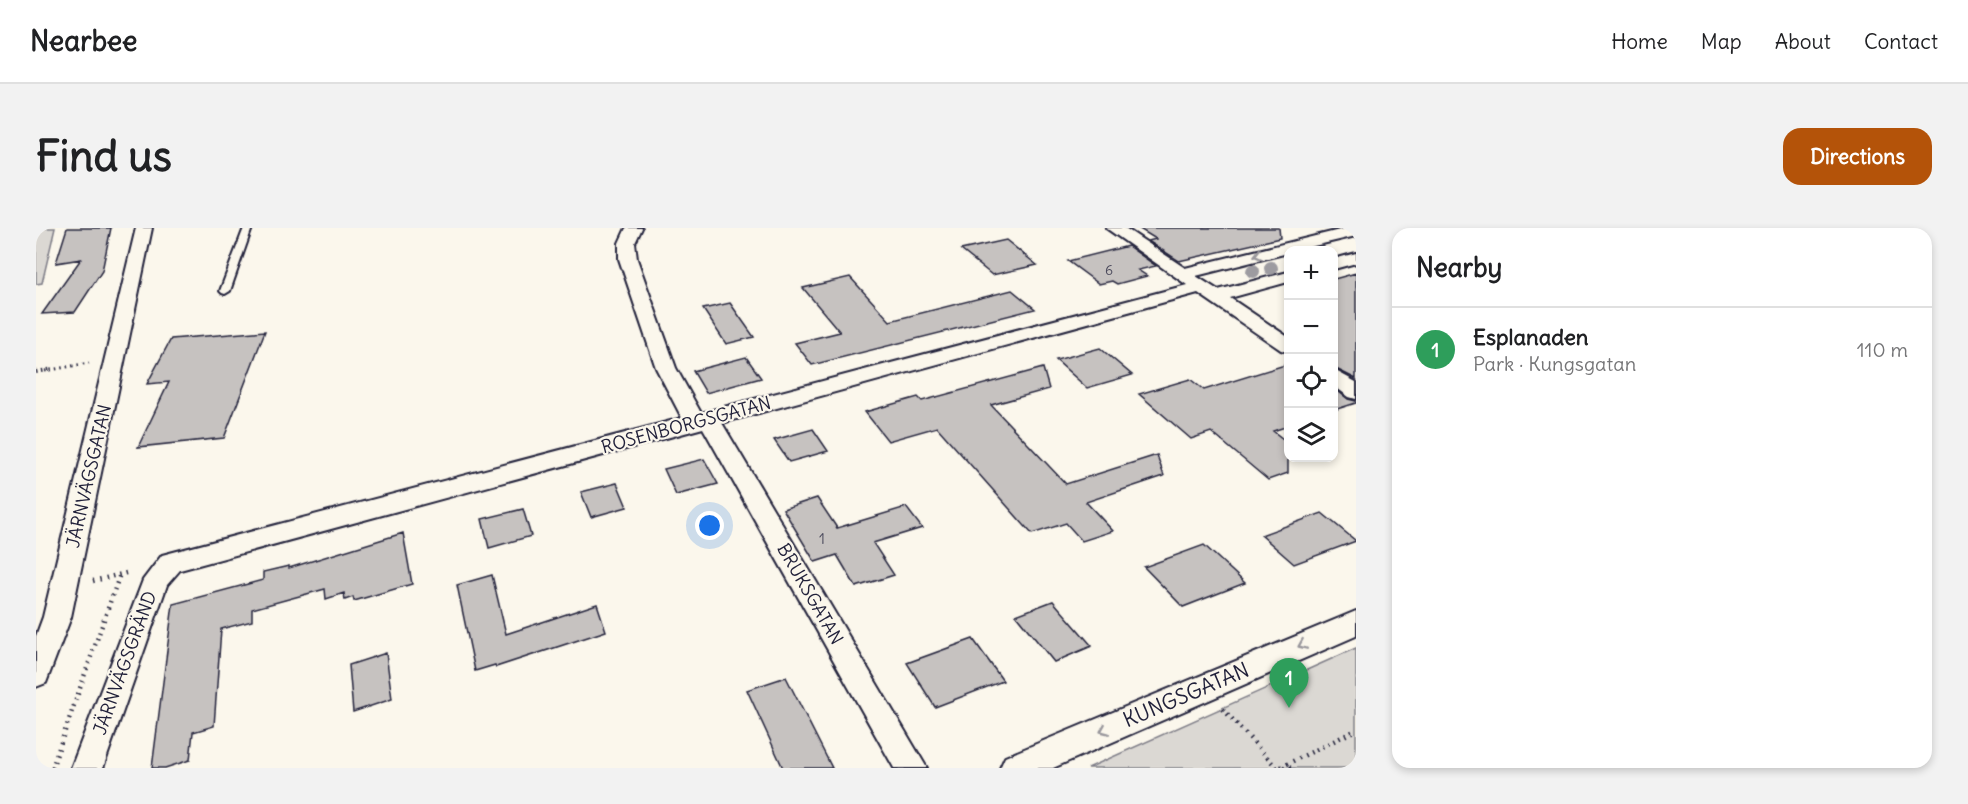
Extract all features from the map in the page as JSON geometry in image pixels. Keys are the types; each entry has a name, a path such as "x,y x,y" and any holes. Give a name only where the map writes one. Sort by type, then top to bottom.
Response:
{"street":[{"name":"JÄRNVÄGSGATAN","path":"36,674 57,617 144,228"},
{"name":"BRUKSGATAN","path":"634,228 627,243 628,260 666,368 703,421 911,768"},
{"path":"1114,228 1284,343"},
{"path":"1182,274 1356,231"},
{"path":"1335,236 1356,247"},
{"path":"1338,263 1356,258"},
{"name":"ROSENBORGSGATAN","path":"171,562 703,421 1208,292 1284,278"},
{"path":"1338,380 1356,392"},
{"name":"JÄRNVÄGSGRÄND","path":"87,768 156,580 171,562"},
{"name":"KUNGSGATAN","path":"1016,768 1356,623"}],"lane":[{"path":"225,291 248,228"}],"path":[{"path":"36,372 116,358"},
{"path":"64,588 171,562"},
{"path":"52,768 120,574"},
{"path":"1204,687 1279,768 1294,768"},
{"path":"1279,768 1356,730"}],"shaded area":[{"path":"36,228 55,228 42,283 36,284"},
{"path":"1356,648 1356,768 1088,768"}],"building":[{"path":"67,228 111,228 102,271 75,312 42,314 81,259 56,263"},
{"path":"1138,228 1279,228 1280,238 1179,261 1148,241 1156,239"},
{"path":"1006,240 1037,265 992,275 961,250"},
{"path":"1128,246 1156,266 1138,270 1147,276 1117,284 1112,281 1099,284 1068,261"},
{"path":"1356,273 1356,379 1338,370 1338,278"},
{"path":"850,277 890,321 1012,290 1035,309 812,365 795,343 840,332 803,288"},
{"path":"730,303 754,337 726,344 703,309"},
{"path":"265,331 224,438 138,447 169,382 147,384 171,339"},
{"path":"1100,348 1132,375 1087,388 1056,360"},
{"path":"746,357 761,378 706,393 693,371"},
{"path":"1284,365 1284,427 1273,431 1284,440 1284,462 1288,462 1288,473 1268,480 1211,432 1191,439 1139,394 1190,379 1204,390"},
{"path":"1043,368 1049,389 991,405 1066,484 1157,455 1164,476 1086,502 1113,531 1082,541 1066,523 1032,534 937,427 888,441 865,412 918,397 922,401"},
{"path":"1338,391 1348,399 1356,401 1356,403 1338,409"},
{"path":"813,429 828,451 789,462 774,440"},
{"path":"704,459 718,484 676,495 664,469"},
{"path":"617,483 627,507 591,517 581,492"},
{"path":"817,498 837,528 906,507 922,528 873,543 894,575 856,587 837,555 815,562 783,509"},
{"path":"523,509 531,536 489,548 482,519"},
{"path":"1322,513 1356,541 1294,564 1261,535"},
{"path":"403,533 412,584 354,601 353,597 345,600 344,593 326,599 325,589 252,609 252,621 221,629 214,726 193,732 190,760 165,768 152,768 173,604 263,580 263,572 289,566 289,568"},
{"path":"1204,545 1245,583 1183,607 1144,567"},
{"path":"492,575 506,634 597,604 606,631 496,667 495,665 475,671 457,585"},
{"path":"1053,601 1092,646 1054,662 1016,615"},
{"path":"973,639 1003,681 935,707 907,663"},
{"path":"386,653 392,699 353,712 349,665"},
{"path":"786,677 832,768 783,768 747,690"}],"place":[{"name":"Esplanaden","path":"1289,708"}]}
